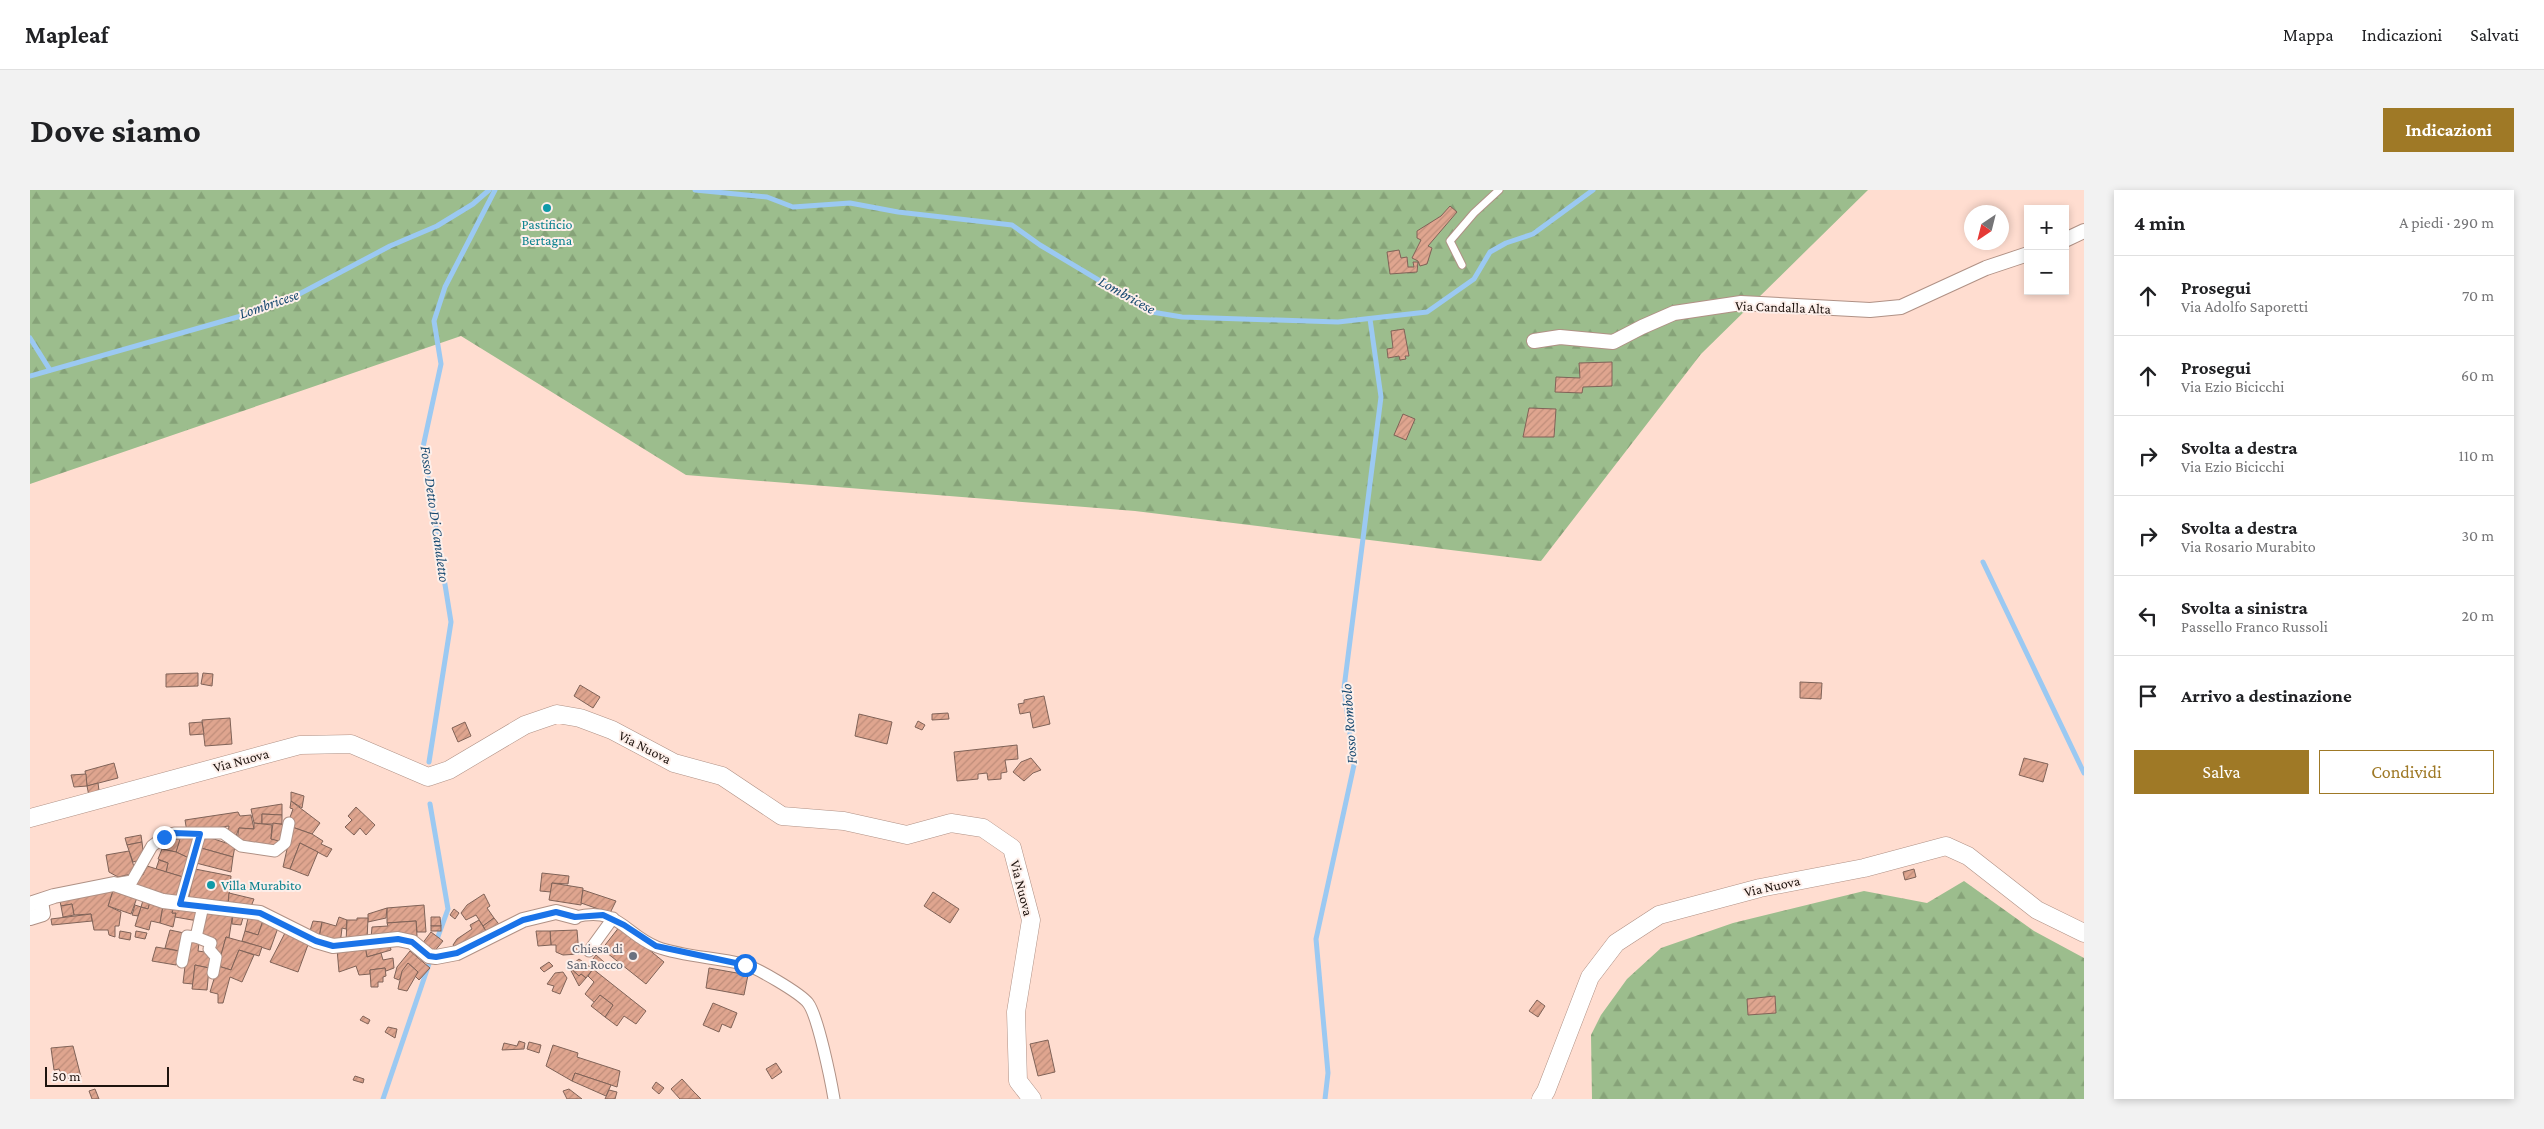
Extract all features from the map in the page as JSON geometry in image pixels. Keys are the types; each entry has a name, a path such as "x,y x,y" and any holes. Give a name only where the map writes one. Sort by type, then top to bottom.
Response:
{"street":[{"path":"2069,238 2084,231"},
{"name":"Via Candalla Alta","path":"1534,341 1560,337 1614,342 1642,326 1674,313 1741,303 1870,310 1901,307 1986,268 2024,255"},
{"name":"Via Nuova","path":"30,818 300,745 350,744 428,777 449,770 525,725 557,714 580,718 612,730 674,763 722,776 782,816 844,821 908,835 951,824 983,828 1012,848 1031,920 1016,1012 1018,1081 1032,1099"},
{"path":"30,918 43,914 35,902 132,880 152,846 164,837 174,833 223,833 241,846 275,851 285,843 289,823"},
{"path":"180,904 200,834"},
{"name":"Via Nuova","path":"1541,1099 1572,1027 1590,977 1616,943 1659,915 1760,888 1864,868 1946,846 1968,856 2037,910 2084,933"},
{"path":"114,884 163,902 260,913 316,941 333,946 398,939 412,942 429,956 436,957 457,953 523,920 556,912 575,917 596,915 613,918 656,946 745,965 772,978 809,1004 820,1038 834,1099"},
{"path":"196,937 203,906"},
{"path":"589,951 613,918"},
{"path":"182,962 186,936 211,942 209,949 216,957 213,973"}],"lane":[{"path":"1462,265 1450,241 1474,213 1498,191"}],"green space":[{"path":"30,190 1868,190 1701,354 1541,561 1135,511 686,475 461,336 30,484"},
{"path":"1964,881 2034,931 2084,958 2084,1099 1592,1099 1591,1035 1601,1015 1627,979 1661,948 1733,923 1864,891 1927,903"}],"building":[{"path":"1450,206 1457,212 1428,246 1432,248 1427,264 1420,266 1418,261 1412,258 1421,240 1417,238 1417,231 1441,216"},
{"path":"1399,250 1401,258 1407,257 1408,267 1414,267 1413,262 1418,262 1417,272 1390,274 1387,252"},
{"path":"1404,329 1409,356 1405,356 1406,359 1400,360 1399,356 1388,358 1387,349 1393,348 1391,331"},
{"path":"1612,362 1612,386 1583,387 1582,393 1555,392 1556,377 1580,378 1579,363"},
{"path":"1529,408 1556,409 1554,437 1523,437"},
{"path":"1403,414 1415,419 1406,440 1394,435"},
{"path":"198,673 198,686 166,687 166,674"},
{"path":"203,673 213,674 212,686 201,684"},
{"path":"1800,682 1822,683 1821,699 1800,698"},
{"path":"580,685 600,697 593,708 574,696"},
{"path":"1044,696 1050,724 1033,728 1030,712 1020,714 1018,704 1024,703 1024,700"},
{"path":"948,713 949,719 932,720 932,714"},
{"path":"859,714 892,722 887,744 855,736"},
{"path":"230,718 232,744 205,746 202,720"},
{"path":"918,721 925,725 922,730 915,727"},
{"path":"202,722 204,734 190,735 189,723"},
{"path":"465,722 471,736 458,742 452,728"},
{"path":"1017,745 1018,759 1005,760 1007,772 1001,773 1001,779 988,780 987,773 978,774 978,779 957,781 954,752"},
{"path":"1031,758 1041,770 1033,773 1024,781 1013,772 1021,762"},
{"path":"2024,758 2048,764 2043,782 2019,775"},
{"path":"114,763 118,778 87,786 85,771"},
{"path":"86,774 87,786 74,787 71,775"},
{"path":"98,783 100,798 90,801 87,786"},
{"path":"291,792 304,796 302,808 291,801"},
{"path":"291,801 320,823 312,834 292,827 289,820 293,809 290,808"},
{"path":"282,804 282,815 262,814 262,824 254,823 251,809"},
{"path":"356,807 375,825 366,835 360,828 354,835 345,827 352,820 348,816"},
{"path":"238,812 240,816 251,815 254,829 239,828 236,836 228,834 229,826 187,832 185,820"},
{"path":"262,814 282,815 282,824 262,824"},
{"path":"254,823 272,825 271,839 278,840 276,848 237,840 239,828 254,829"},
{"path":"273,823 286,825 283,842 271,839"},
{"path":"292,827 312,834 323,841 321,844 332,849 327,857 300,843 290,869 283,867"},
{"path":"181,834 196,835 191,859 176,852"},
{"path":"141,835 142,842 127,845 125,838"},
{"path":"205,836 235,846 233,857 201,848"},
{"path":"180,839 176,852 162,849 165,840"},
{"path":"142,842 144,859 133,862 127,845"},
{"path":"300,843 318,852 308,876 290,869"},
{"path":"201,848 233,857 231,872 196,863"},
{"path":"162,849 176,852 191,859 183,877 166,872 168,863 158,859"},
{"path":"129,851 136,873 118,877 109,872 106,855"},
{"path":"159,860 168,863 166,872 156,869"},
{"path":"147,866 183,877 176,902 135,888 140,875 143,875"},
{"name":"Villa Murabito","path":"195,869 231,876 228,905 188,901"},
{"path":"1914,869 1916,877 1905,880 1903,872"},
{"path":"542,873 569,876 568,884 552,883 551,892 540,891"},
{"path":"552,883 583,888 581,905 549,900"},
{"path":"114,887 138,895 131,914 108,906"},
{"path":"114,887 108,906 121,912 119,926 115,926 115,937 109,935 108,930 94,930 91,914 74,915 72,904 61,906 59,897"},
{"path":"583,890 616,901 610,913 581,903"},
{"path":"933,892 959,909 950,923 924,906"},
{"path":"229,893 254,899 250,909 228,905"},
{"path":"484,894 490,906 487,908 494,918 483,926 476,915 466,920 461,913 467,905"},
{"path":"144,897 151,899 148,909 141,907"},
{"path":"150,902 163,906 160,923 151,921 149,930 135,926 141,907 148,909"},
{"path":"72,904 74,915 63,917 61,906"},
{"path":"135,905 141,907 138,916 132,915"},
{"path":"424,905 426,932 417,932 416,921 387,923 387,908"},
{"path":"163,906 173,909 172,913 176,913 173,927 160,923"},
{"path":"174,906 200,907 198,921 175,917 176,913 172,913"},
{"path":"205,907 233,912 229,938 226,937 221,956 213,953 216,939 200,937"},
{"path":"387,908 386,918 368,922 368,914"},
{"path":"454,909 459,913 455,919 450,915"},
{"path":"233,912 244,914 241,925 232,924"},
{"path":"91,914 92,921 52,925 51,919"},
{"path":"249,914 264,918 258,935 245,931"},
{"path":"339,917 347,920 346,929 342,928 340,945 319,938 322,922 336,926"},
{"path":"431,917 440,917 441,926 431,926"},
{"path":"264,918 279,925 270,950 242,941 245,931 258,935"},
{"path":"357,918 368,918 367,940 346,943 347,920 357,920"},
{"path":"494,918 502,928 489,936 483,926"},
{"path":"479,920 489,936 457,952 453,945 457,939 472,929 470,925"},
{"path":"313,921 322,922 319,936 309,934"},
{"path":"416,921 417,936 371,939 372,927 388,926 387,923"},
{"path":"431,926 441,926 441,931 431,931"},
{"name":"Chiesa di San Rocco","path":"620,926 664,962 646,984 602,949"},
{"path":"170,930 184,933 179,951 165,948"},
{"path":"577,930 579,954 563,955 556,952 556,945 551,945 550,931"},
{"path":"120,931 131,933 130,940 119,938"},
{"path":"136,931 147,933 145,939 135,937"},
{"path":"286,931 309,942 298,972 270,962"},
{"path":"536,931 550,931 551,945 538,946"},
{"path":"431,932 443,941 433,953 422,944"},
{"path":"226,937 262,947 259,956 239,950 231,970 218,966"},
{"path":"188,941 199,943 198,951 211,953 209,968 195,965 193,984 183,983"},
{"path":"389,941 391,950 367,957 365,946"},
{"path":"365,946 367,957 381,953 383,960 393,958 394,968 386,971 385,968 370,970 370,974 359,975 356,966 339,972 337,949"},
{"path":"156,947 179,951 176,965 152,961"},
{"path":"239,950 254,955 242,982 230,977 223,1003 218,1003 218,994 210,992 218,966 231,970"},
{"path":"410,951 430,968 419,980 415,976 418,972 408,963 399,980 394,978 397,967"},
{"path":"596,955 604,962 597,969 590,963"},
{"path":"579,959 593,969 586,978 581,974 579,976 569,967"},
{"path":"549,962 553,966 544,972 540,968"},
{"path":"408,963 418,972 407,991 398,989 402,971"},
{"path":"195,965 209,968 207,990 192,989"},
{"path":"569,967 579,976 581,974 586,978 579,986"},
{"path":"385,968 386,976 383,977 383,982 378,982 378,987 371,987 370,970"},
{"path":"709,968 748,975 744,995 706,988"},
{"path":"593,969 646,1011 636,1024 624,1016 617,1026 605,1017 613,1005 600,995 595,1003 585,994 594,982 588,976"},
{"path":"563,972 567,978 560,994 552,991 554,986 547,984 555,973"},
{"path":"600,995 613,1005 605,1017 591,1006"},
{"path":"1775,996 1776,1013 1748,1015 1747,999"},
{"path":"1537,1000 1545,1006 1538,1017 1529,1011"},
{"path":"713,1003 737,1013 731,1028 722,1024 719,1032 703,1025"},
{"path":"363,1016 370,1020 368,1024 360,1020"},
{"path":"388,1027 397,1029 395,1038 385,1032"},
{"path":"1048,1040 1055,1072 1038,1076 1030,1044"},
{"path":"519,1041 525,1043 524,1049 502,1050 504,1043 517,1046"},
{"path":"529,1042 541,1045 539,1053 527,1049"},
{"path":"553,1045 578,1053 577,1057 620,1071 617,1087 575,1073 572,1081 546,1066"},
{"path":"73,1046 81,1077 69,1080 67,1075 62,1076 59,1069 54,1070 51,1048"},
{"path":"776,1063 782,1072 772,1079 766,1069"},
{"path":"575,1073 611,1085 606,1096 572,1081"},
{"path":"355,1076 364,1079 363,1083 353,1080"},
{"path":"682,1079 701,1099 680,1099 671,1089"},
{"path":"656,1082 664,1088 659,1094 652,1088"},
{"path":"95,1089 99,1099 92,1099 89,1091"},
{"path":"569,1089 582,1099 567,1099 563,1091"},
{"path":"609,1090 617,1092 615,1099 605,1099"}],"waterway":[{"name":"Lombricese","path":"30,376 241,316 288,300 390,246 437,226 473,204 489,190"},
{"name":"Fosso Detto Di Canaletto","path":"429,762 451,622 423,447 441,364 434,321 445,287 495,190"},
{"name":"Lombricese","path":"695,190 767,197 793,207 850,203 898,212 1012,225 1040,245 1152,312 1182,317 1338,322 1427,312 1474,279 1490,252 1506,243 1533,234 1593,190"},
{"name":"Fosso Rombolo","path":"1325,1099 1328,1073 1316,939 1354,765 1344,688 1381,397 1370,319"},
{"path":"30,338 50,370"},
{"path":"1983,562 2084,773"},
{"name":"Fosso Detto Di Canaletto","path":"430,804 448,909 436,942"},
{"name":"Fosso Detto Di Canaletto","path":"383,1099 431,958"}],"place":[{"name":"Pastificio Bertagna","path":"547,208"},
{"name":"Villa Murabito","path":"211,885"},
{"name":"Chiesa di San Rocco","path":"633,956"}],"route":[{"path":"164,837 174,833 200,834 180,904 260,913 316,941 333,946 398,939 412,942 429,956 436,957 457,953 491,938 523,920 556,912 575,917 603,915 613,918 656,946 679,953 745,965"}]}
